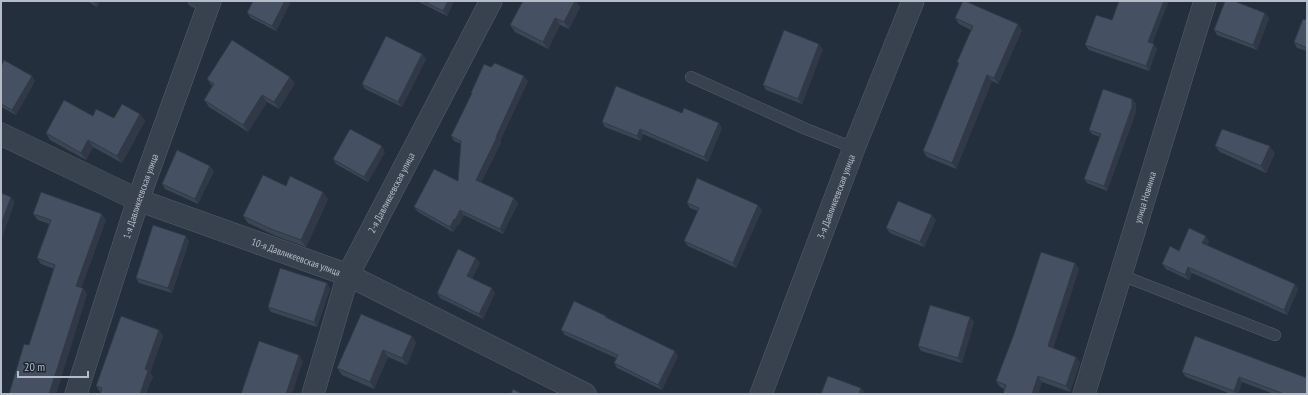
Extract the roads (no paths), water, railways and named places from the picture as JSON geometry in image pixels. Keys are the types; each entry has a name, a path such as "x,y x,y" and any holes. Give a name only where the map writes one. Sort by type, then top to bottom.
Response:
{"street":[{"name":"2-я Давликеевская улица","path":"312,394 348,275 491,1"},
{"name":"3-я Давликеевская улица","path":"761,394 854,148 912,1"},
{"name":"улица Новинка","path":"1084,394 1205,1"},
{"name":"1-я Давликеевская улица","path":"76,394 138,200 204,3"},
{"name":"10-я Давликеевская улица","path":"1,134 138,200 348,275 585,394"}],"lane":[{"path":"691,77 806,129 854,148"},
{"path":"1121,275 1275,335"}]}
